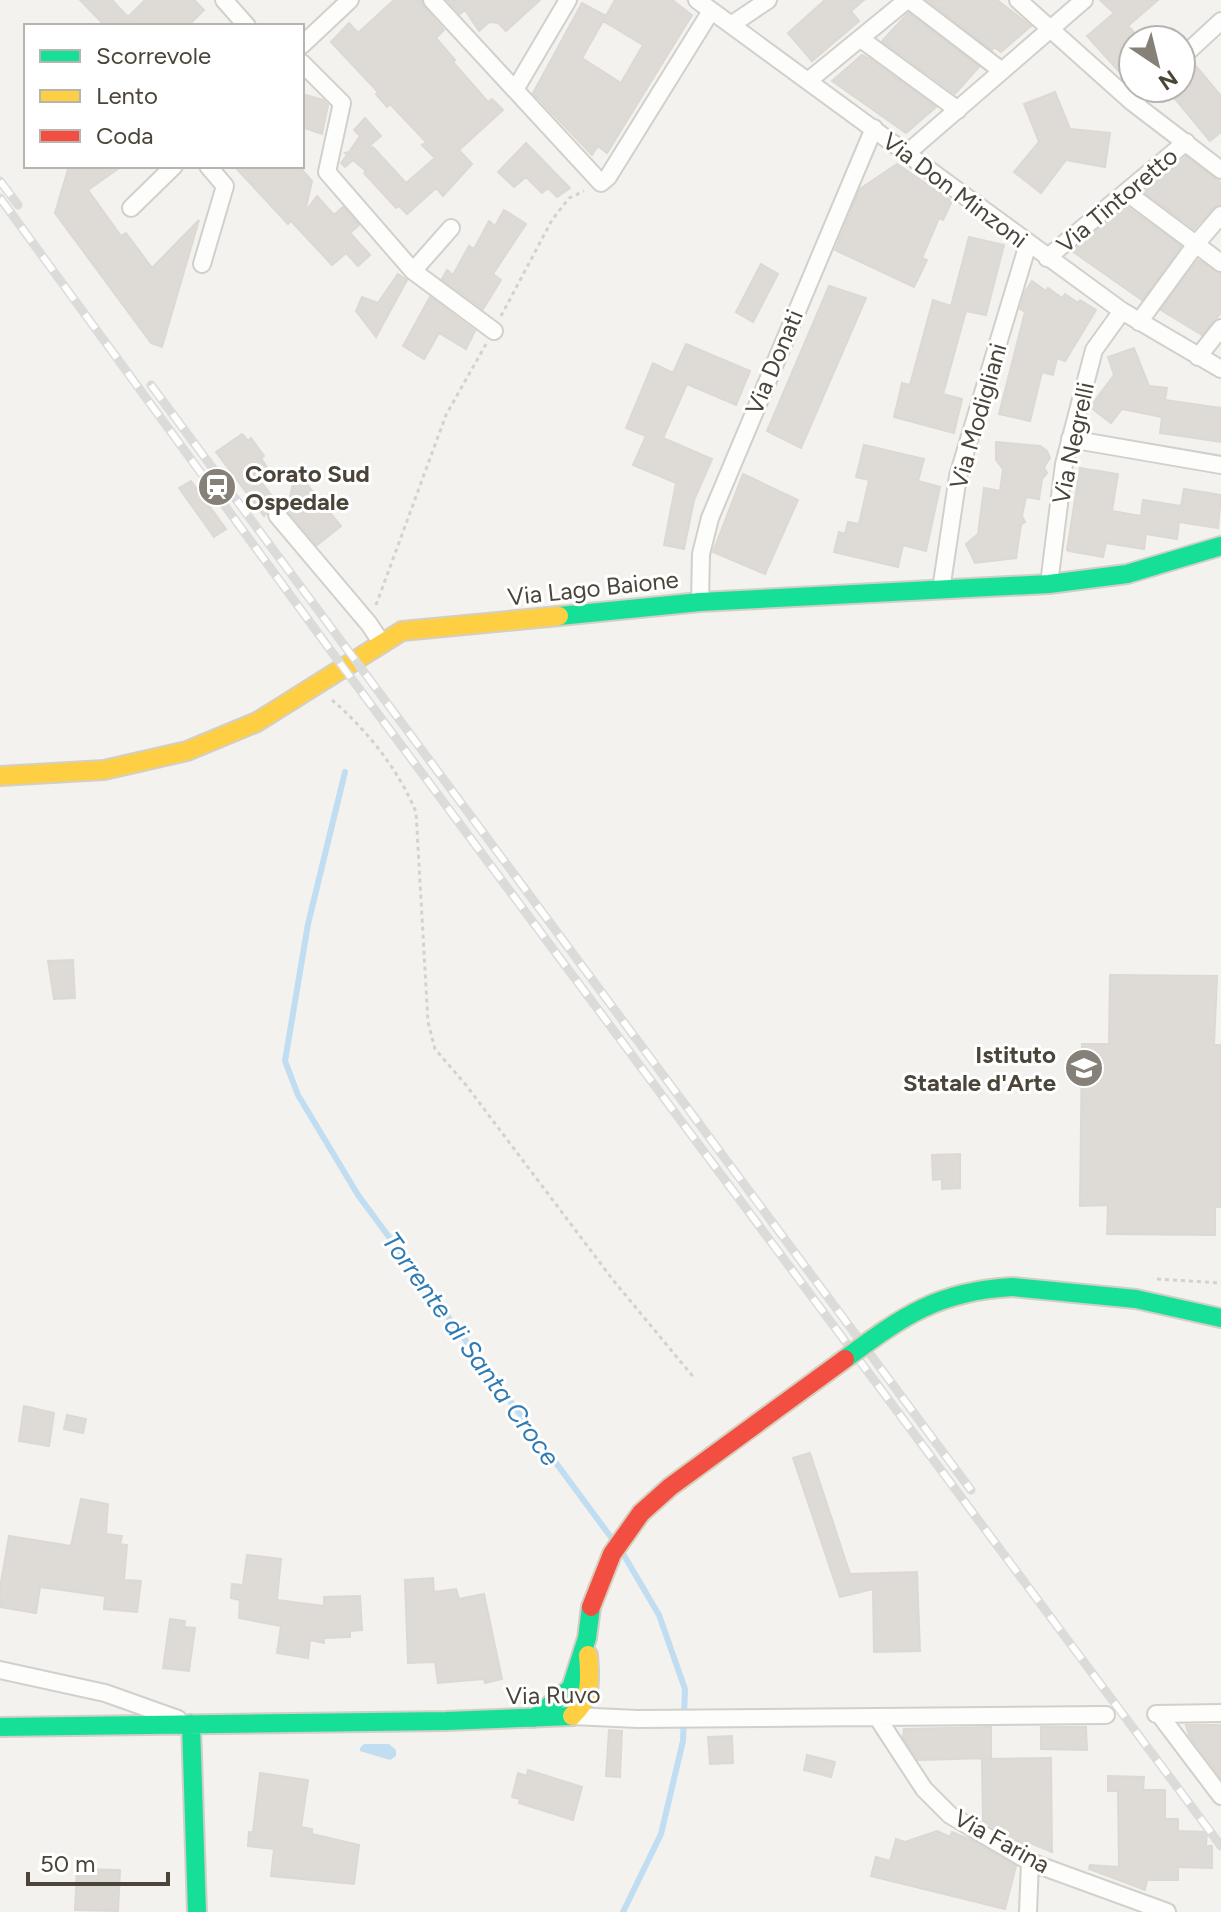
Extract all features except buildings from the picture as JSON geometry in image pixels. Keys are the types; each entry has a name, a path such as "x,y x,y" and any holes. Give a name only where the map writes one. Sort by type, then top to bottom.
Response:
{"main road":[{"name":"Via Lago Baione","path":"0,776 104,770 187,751 257,722 402,631 700,602 1049,584 1127,574 1221,546"},
{"path":"572,1716 571,1688 587,1638 591,1607 599,1580 624,1531 645,1507 670,1487 892,1324 937,1300 956,1294 1012,1287 1136,1299 1221,1318"},
{"path":"572,1716 588,1699 591,1684 587,1638"},
{"path":"534,1718 571,1688"},
{"name":"Via Ruvo","path":"0,1727 572,1716"},
{"path":"191,1724 197,1912"}],"street":[{"path":"224,0 245,24"},
{"path":"304,43 350,0"},
{"path":"432,0 601,183 608,177 711,11"},
{"path":"516,88 568,0"},
{"name":"Via Don Minzoni","path":"697,0 1122,311 1221,369"},
{"path":"731,25 768,0"},
{"path":"808,81 908,0 1002,71"},
{"path":"1018,0 1117,88"},
{"path":"906,154 1084,0"},
{"path":"1197,43 1221,21"},
{"path":"861,39 958,110"},
{"path":"304,65 342,103 327,172 413,271 494,331"},
{"path":"1135,104 1221,170"},
{"name":"Via Donati","path":"700,602 701,554 710,518 874,128"},
{"name":"Via Tintoretto","path":"1047,258 1186,142"},
{"path":"131,208 172,168"},
{"path":"202,264 225,186 210,168"},
{"path":"1126,192 1221,263"},
{"path":"1139,322 1221,215"},
{"path":"413,271 451,228"},
{"name":"Via Modigliani","path":"941,590 958,476 1028,244"},
{"name":"Via Negrelli","path":"1049,584 1070,439 1094,350 1122,311"},
{"path":"1198,357 1221,328"},
{"path":"1070,439 1221,465"},
{"path":"277,515 381,642"},
{"path":"0,1670 105,1693 191,1724"},
{"path":"591,1684 598,1700 610,1713 634,1719"},
{"path":"1221,1713 1158,1714 1221,1796"},
{"name":"Via Ruvo","path":"572,1716 634,1719 1106,1715"},
{"name":"Via Farina","path":"877,1717 924,1789 950,1815 1030,1862 1167,1912"},
{"path":"1028,1912 1030,1862"}],"path":[{"path":"369,624 446,415 552,220 569,198 601,183"},
{"path":"316,686 352,717 379,749 416,812 428,1022 435,1049 466,1085 613,1280 695,1379"}],"water":[{"path":"364,1744 389,1744 396,1750 396,1756 390,1760 360,1751"}],"waterway":[{"name":"Torrente di Santa Croce","path":"345,772 308,924 285,1061 298,1095 358,1195 613,1540"},
{"name":"Torrente di Santa Croce","path":"622,1552 659,1615 685,1689 683,1741 661,1834 623,1912"}],"railway":[{"path":"0,181 18,205"},
{"path":"0,198 331,651 1221,1846"},
{"path":"151,385 971,1490"}],"traffic: fast":[{"path":"559,616 700,602 1049,584 1127,574 1221,546"},
{"path":"1012,1287 1136,1299 1221,1318"},
{"path":"845,1359 922,1308 963,1294 1012,1287"},
{"path":"534,1718 571,1688 587,1638 591,1607"},
{"path":"0,1727 446,1721 572,1716"},
{"path":"191,1724 197,1912"}],"traffic: slow":[{"path":"0,776 104,770 187,751 257,722 402,631 559,616"},
{"path":"572,1716 586,1695 588,1655"}],"traffic: jam":[{"path":"591,1607 612,1554 641,1513 670,1487 845,1359"}],"place":[{"name":"Corato Sud Ospedale","path":"217,487"},
{"name":"Istituto Statale d'Arte","path":"1084,1068"}]}
